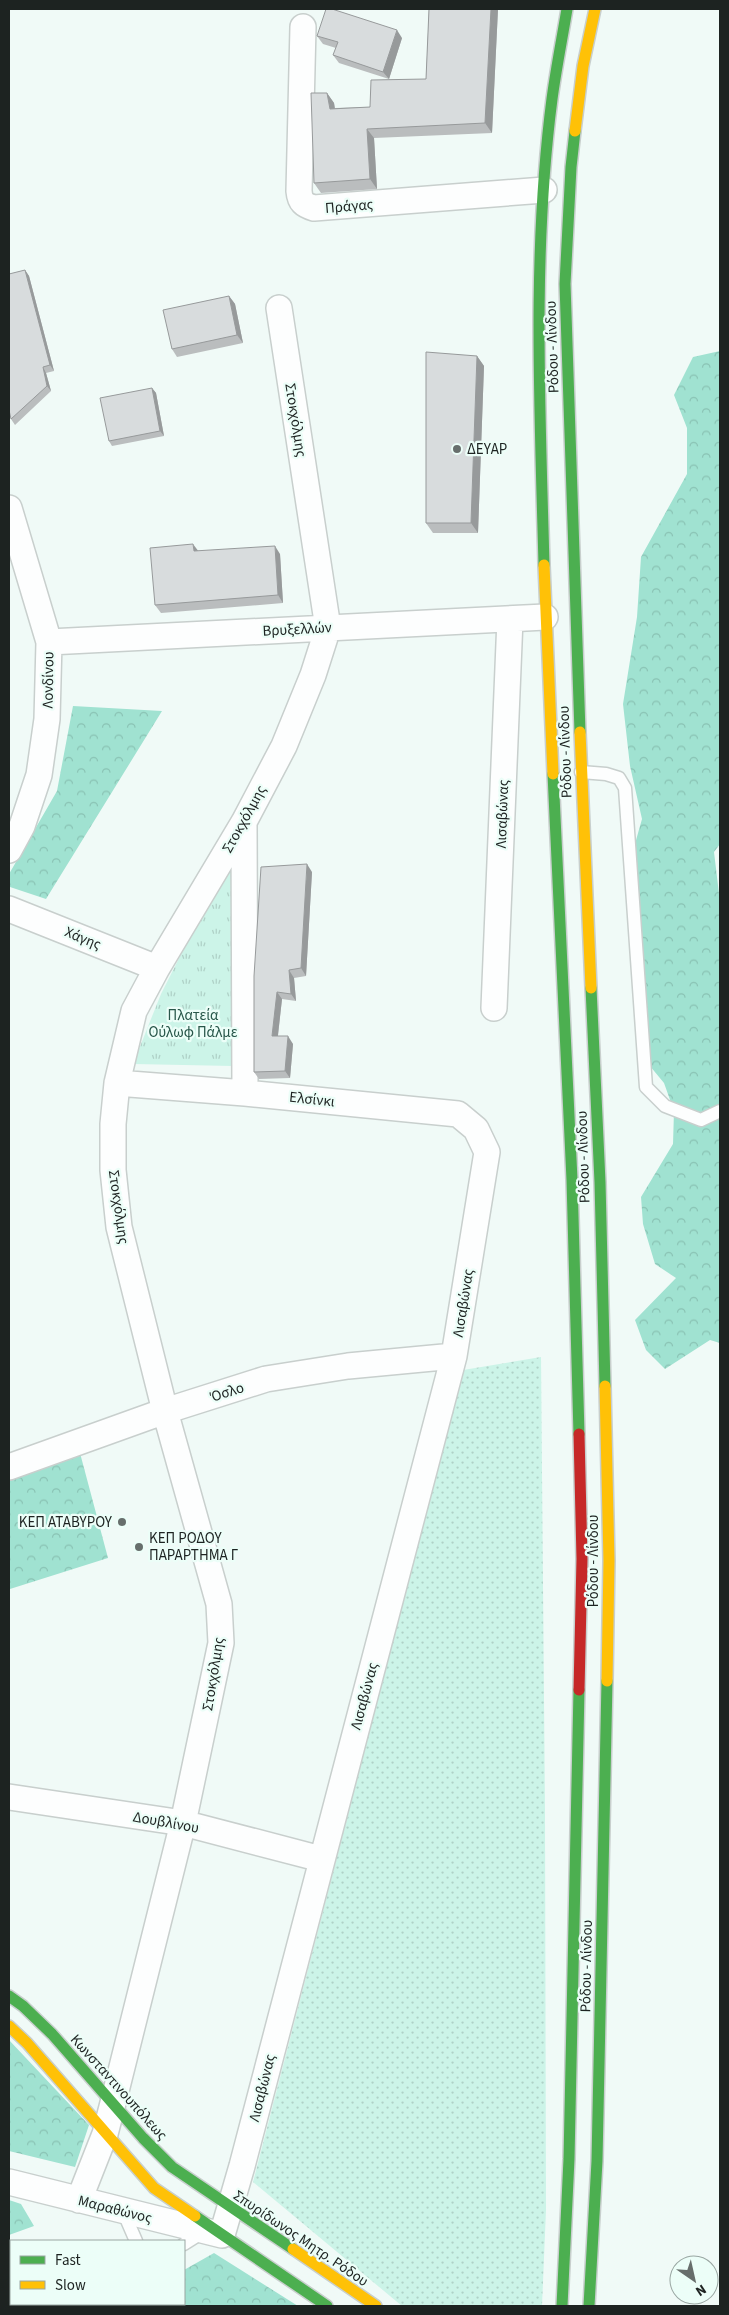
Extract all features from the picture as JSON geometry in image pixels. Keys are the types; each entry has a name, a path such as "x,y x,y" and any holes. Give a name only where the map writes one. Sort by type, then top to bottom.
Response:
{"main road":[{"name":"Ρόδου - Λίνδου","path":"562,2306 569,2159 582,1559 572,1180 545,617 539,348 544,190 552,100 566,9"},
{"name":"Ρόδου - Λίνδου","path":"589,2306 596,2161 609,1560 600,1182 581,772 565,284 572,158 583,66 595,9"},
{"name":"Κωνσταντινουπόλεως","path":"9,1996 24,2006 52,2034 143,2138 172,2167 220,2201"},
{"path":"9,2026 33,2050 154,2188 201,2232 327,2306"},
{"name":"Σπυρίδωνος Μητρ. Ρόδου","path":"220,2201 376,2306"}],"street":[{"name":"Πράγας","path":"303,27 298,191 300,200 306,206 314,208 544,190"},
{"name":"Στοκχόλμης","path":"79,2200 105,2134 113,2103 183,1823 221,1643 218,1604 165,1411 119,1227 113,1170 113,1124 117,1083 134,1011 157,968 244,822 284,746 313,675 328,628 279,308"},
{"name":"Λονδίνου","path":"9,508 49,642 47,718 38,776 22,826 9,850"},
{"name":"Βρυξελλών","path":"49,642 545,617"},
{"name":"Λισαβώνας","path":"494,1008 510,619"},
{"path":"244,822 245,1093"},
{"name":"Χάγης","path":"9,909 157,968"},
{"name":"Ελσίνκι","path":"117,1083 245,1093 458,1114 476,1129 487,1152"},
{"name":"Λισαβώνας","path":"201,2232 220,2201 321,1859 454,1356 487,1152"},
{"name":"Όσλο","path":"9,1467 165,1411 266,1379 348,1366 454,1356"},
{"name":"Δουβλίνου","path":"9,1797 183,1823 321,1859"},
{"name":"Μαραθώνος","path":"9,2182 201,2232"}],"lane":[{"path":"581,772 606,774 619,778 624,788 646,1086 665,1106 700,1120 720,1111"},
{"path":"123,2211 136,2240"}],"green space":[{"path":"720,351 720,844 714,852 720,902 720,1343 710,1340 665,1369 646,1350 635,1320 676,1278 655,1264 643,1224 641,1197 673,1144 674,1111 664,1083 645,1060 629,865 642,819 630,766 623,704 637,617 641,557 687,474 687,428 674,395 693,357"},
{"path":"73,706 162,711 46,899 10,887 9,874 57,791"},
{"name":"Πλατεία Ούλωφ Πάλμε","path":"228,861 242,863 233,1066 133,1064 161,994"},
{"path":"541,1357 546,2210 542,2306 402,2306 253,2182 463,1370"},
{"path":"80,1453 108,1558 10,1589 9,1479"},
{"path":"9,2040 89,2125 75,2167 9,2151"},
{"path":"9,2200 21,2204 34,2226 9,2235"},
{"path":"214,2253 298,2306 144,2306 185,2305 185,2269"}],"building":[{"path":"326,9 332,9 397,30 383,72 333,55 338,42 317,36"},
{"path":"429,9 491,9 485,123 367,129 370,179 314,183 311,93 327,93 330,109 370,107 371,80 426,79"},
{"path":"25,270 50,365 43,367 47,386 11,419 9,410 9,274"},
{"path":"229,296 237,335 172,349 163,310"},
{"name":"ΔΕΥΑΡ","path":"426,352 477,356 471,523 426,523"},
{"path":"152,388 160,431 109,441 100,398"},
{"path":"193,544 194,551 275,546 278,595 155,605 150,548"},
{"path":"307,864 301,968 289,970 291,994 277,992 272,1036 288,1036 285,1071 254,1072 254,976 261,867"},
{"path":"9,2279 10,2305 62,2305 9,2306"}],"traffic: fast":[{"path":"544,565 539,332 542,215 552,99 567,9"},
{"path":"575,131 571,167 565,284 580,732"},
{"path":"553,774 572,1180 579,1434"},
{"path":"591,988 600,1182 605,1386"},
{"path":"589,2306 597,2161 607,1681"},
{"path":"562,2306 569,2159 579,1690"},
{"path":"9,1996 23,2006 52,2034 143,2138 172,2167 293,2249"},
{"path":"195,2216 327,2306"}],"traffic: slow":[{"path":"575,131 583,66 595,9"},
{"path":"544,565 553,774"},
{"path":"580,732 591,988"},
{"path":"605,1386 609,1561 607,1681"},
{"path":"9,2026 27,2043 154,2188 195,2216"},
{"path":"293,2249 376,2306"}],"traffic: jam":[{"path":"579,1434 582,1559 579,1690"}],"place":[{"name":"ΔΕΥΑΡ","path":"457,449"},
{"name":"ΚΕΠ ΑΤΑΒΥΡΟΥ","path":"122,1522"},
{"name":"ΚΕΠ ΡΟΔΟΥ ΠΑΡΑΡΤΗΜΑ Γ","path":"139,1547"}]}
